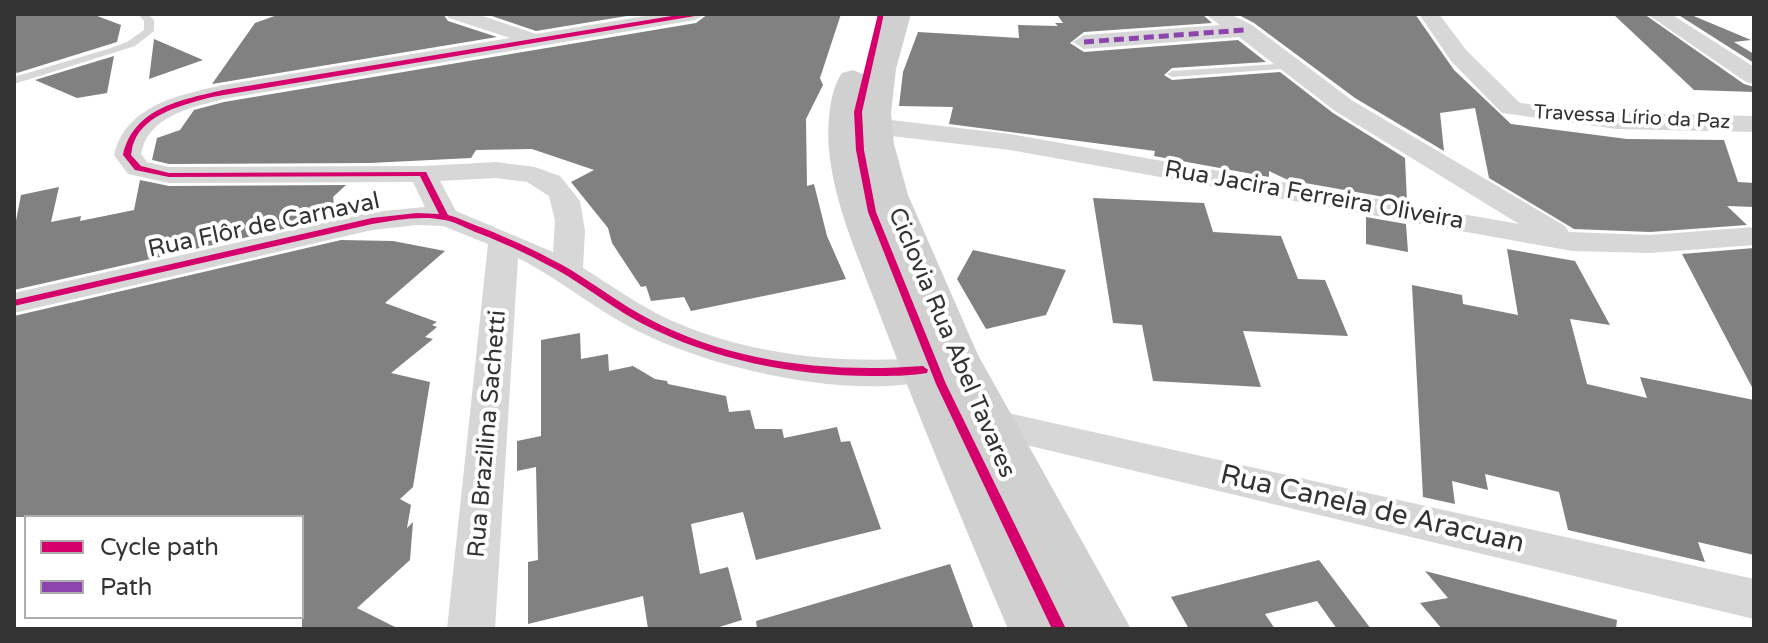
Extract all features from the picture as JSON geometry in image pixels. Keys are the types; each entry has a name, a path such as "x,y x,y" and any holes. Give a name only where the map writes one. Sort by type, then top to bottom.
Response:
{"street":[{"path":"456,14 536,40"},
{"path":"567,273 570,224 561,192 536,176 492,170 423,174 169,175 138,168 127,155 127,146 151,118 192,100 695,14"},
{"path":"867,14 845,123 846,150 860,210 923,370 1039,629"},
{"path":"898,14 877,94 874,126 898,221 933,309 1100,629"},
{"path":"1215,14 1244,30 1366,120 1572,242"},
{"name":"Travessa Lírio da Paz","path":"1429,14 1459,56 1511,108 1530,114 1576,118 1705,125 1754,124"},
{"path":"1657,14 1754,77"},
{"path":"1084,42 1244,30"},
{"name":"Rua Jacira Ferreira Oliveira","path":"874,126 1010,142 1572,242 1650,244 1754,236"},
{"path":"1754,138 1754,146"},
{"path":"423,174 445,217"},
{"name":"Rua Flôr de Carnaval","path":"14,303 372,221 445,217 504,240 567,273 657,328 724,351 843,371 895,373 923,370"},
{"name":"Rua Brazilina Sachetti","path":"471,629 504,240"},
{"name":"Rua Canela de Aracuan","path":"990,423 1754,599"}],"lane":[{"path":"14,81 131,44 149,31 149,20 143,14"},
{"path":"1172,74 1291,66"}],"building":[{"path":"14,14 92,14 121,25 117,42 17,73 14,71"},
{"path":"280,14 443,14 448,21 497,37 212,84 255,23"},
{"path":"486,14 639,14 536,31"},
{"path":"708,14 841,14 820,78 823,85 806,119 807,186 814,184 827,236 846,279 691,311 684,297 651,301 646,286 641,287 612,243 608,228 571,182 594,170 532,149 476,150 471,158 370,163 169,164 152,160 157,138 180,130 194,110 224,102 696,23"},
{"path":"1202,14 1212,23 1084,32 1070,43 1084,52 1238,40 1266,62 1172,68 1164,75 1172,80 1280,72 1333,113 1405,158 1407,201 1288,180 1269,171 1269,177 1154,156 1155,151 949,124 953,107 899,106 903,72 918,32 1019,38 1018,25 1058,26 1055,23 1063,23 1058,16"},
{"path":"1237,14 1415,14 1454,70 1511,124 1627,139 1724,140 1738,182 1754,183 1754,207 1727,206 1747,225 1650,232 1574,229 1489,178 1475,108 1440,113 1444,151 1355,98 1254,23"},
{"path":"1613,14 1644,14 1744,84 1754,87 1754,92 1694,90"},
{"path":"1677,14 1689,14 1751,40 1734,42 1754,54 1754,63"},
{"path":"154,39 203,60 149,79"},
{"path":"114,56 107,93 77,98 35,80"},
{"path":"140,180 169,186 346,185 333,197 336,217 14,290 14,231 21,195 59,187 51,222 81,216 80,221 134,210"},
{"path":"1093,198 1204,203 1213,232 1281,236 1298,279 1325,280 1348,336 1243,331 1261,387 1153,381 1142,325 1113,323"},
{"path":"1366,217 1406,224 1408,252 1366,244"},
{"path":"341,240 393,241 445,251 385,303 437,322 432,325 437,327 425,337 433,339 391,373 430,382 413,487 400,499 411,505 407,528 413,522 410,560 357,608 399,629 302,629 304,515 14,517 14,316"},
{"path":"1754,248 1754,391 1682,254"},
{"path":"1507,249 1575,261 1610,325 1570,319 1587,384 1647,398 1640,377 1754,400 1754,555 1698,542 1705,562 1568,530 1559,492 1485,474 1488,490 1452,481 1455,504 1423,497 1412,285 1462,295 1463,304 1518,315"},
{"path":"973,250 1066,270 1046,315 986,329 957,279"},
{"path":"580,333 581,359 608,354 609,371 633,366 668,384 726,396 729,412 750,410 755,429 782,429 784,438 837,427 841,442 850,441 881,529 756,560 743,512 691,524 700,574 728,567 742,620 713,629 648,629 643,596 528,624 528,562 538,560 536,467 517,471 517,441 541,436 541,340"},
{"path":"1319,560 1371,629 1337,629 1317,601 1265,614 1275,629 1189,629 1171,597"},
{"path":"950,564 974,629 757,629 756,621"},
{"path":"1425,571 1617,620 1616,629 1442,629 1420,603 1448,598"}],"marked path":[{"path":"1084,42 1244,30"}],"cycle path":[{"path":"445,217 423,174 169,175 138,168 127,155 130,140 138,128 164,110 223,92 695,14"},
{"name":"Ciclovia Rua Abel Tavares","path":"881,14 858,112 860,150 872,212 941,384 1059,629"},
{"path":"14,303 372,221 436,216 453,219 524,249 655,326 717,350 751,359 822,370 923,370"}]}
